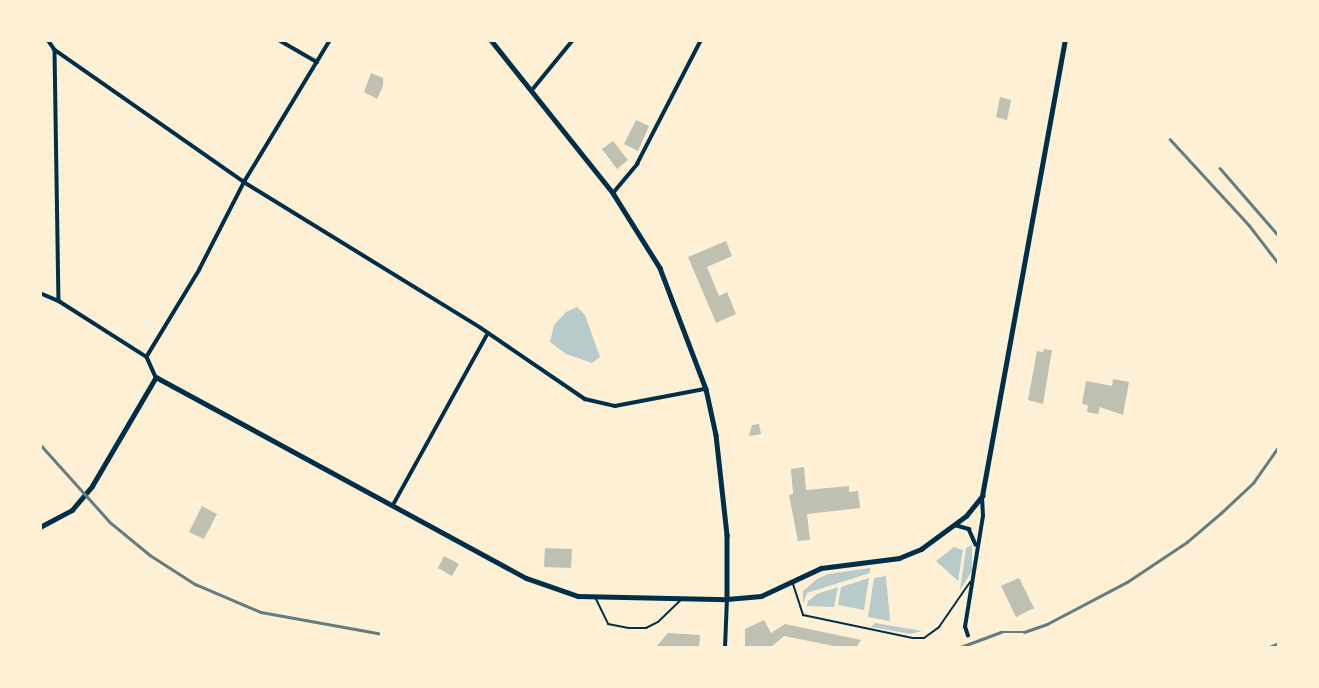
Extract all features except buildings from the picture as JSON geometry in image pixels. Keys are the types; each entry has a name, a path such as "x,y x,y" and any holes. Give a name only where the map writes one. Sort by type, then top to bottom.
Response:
{"street":[{"path":"48,40 55,50 244,182 488,333 566,387 598,404 639,403 706,389"},
{"path":"279,40 317,62"},
{"path":"147,357 199,270 244,182 330,40"},
{"path":"491,40 613,193 660,268 706,389 722,476 727,535 725,648"},
{"path":"533,90 573,40"},
{"path":"613,193 637,164 701,40"},
{"path":"968,636 965,628 984,516 982,496 1065,40"},
{"path":"55,50 59,301"},
{"path":"40,293 59,301 147,357 156,377 526,578 578,596 727,599 768,594 821,568 911,554 955,525 982,496"},
{"path":"393,505 488,333"},
{"path":"40,527 72,510 108,464 156,377"},
{"path":"955,525 965,527 973,533 977,549"}],"lane":[{"path":"793,583 803,615 913,638 925,638 939,627 955,608 974,576"},
{"path":"596,598 604,621 629,628 646,628 658,622 681,599"}],"shaded area":[{"path":"577,307 585,315 600,357 592,363 566,354 550,342 554,325 566,312"},
{"path":"972,545 972,571 960,590 966,548"},
{"path":"954,547 963,550 958,581 936,561"},
{"path":"870,568 870,573 807,593 803,603 803,591 817,579 828,574"},
{"path":"886,576 890,621 868,617 874,578"},
{"path":"869,578 864,610 838,605 841,587"},
{"path":"838,587 834,607 807,606 808,601 817,594"},
{"path":"875,623 922,631 911,634 871,627"}],"railway":[{"path":"1170,139 1249,225 1279,264"},
{"path":"1220,168 1279,236"},
{"path":"40,444 111,523 150,555 195,584 261,612 378,633"},
{"path":"958,648 1001,632 1024,632 1047,624 1127,582 1187,542 1221,513 1253,483 1279,446"},
{"path":"1267,648 1279,643"}]}
